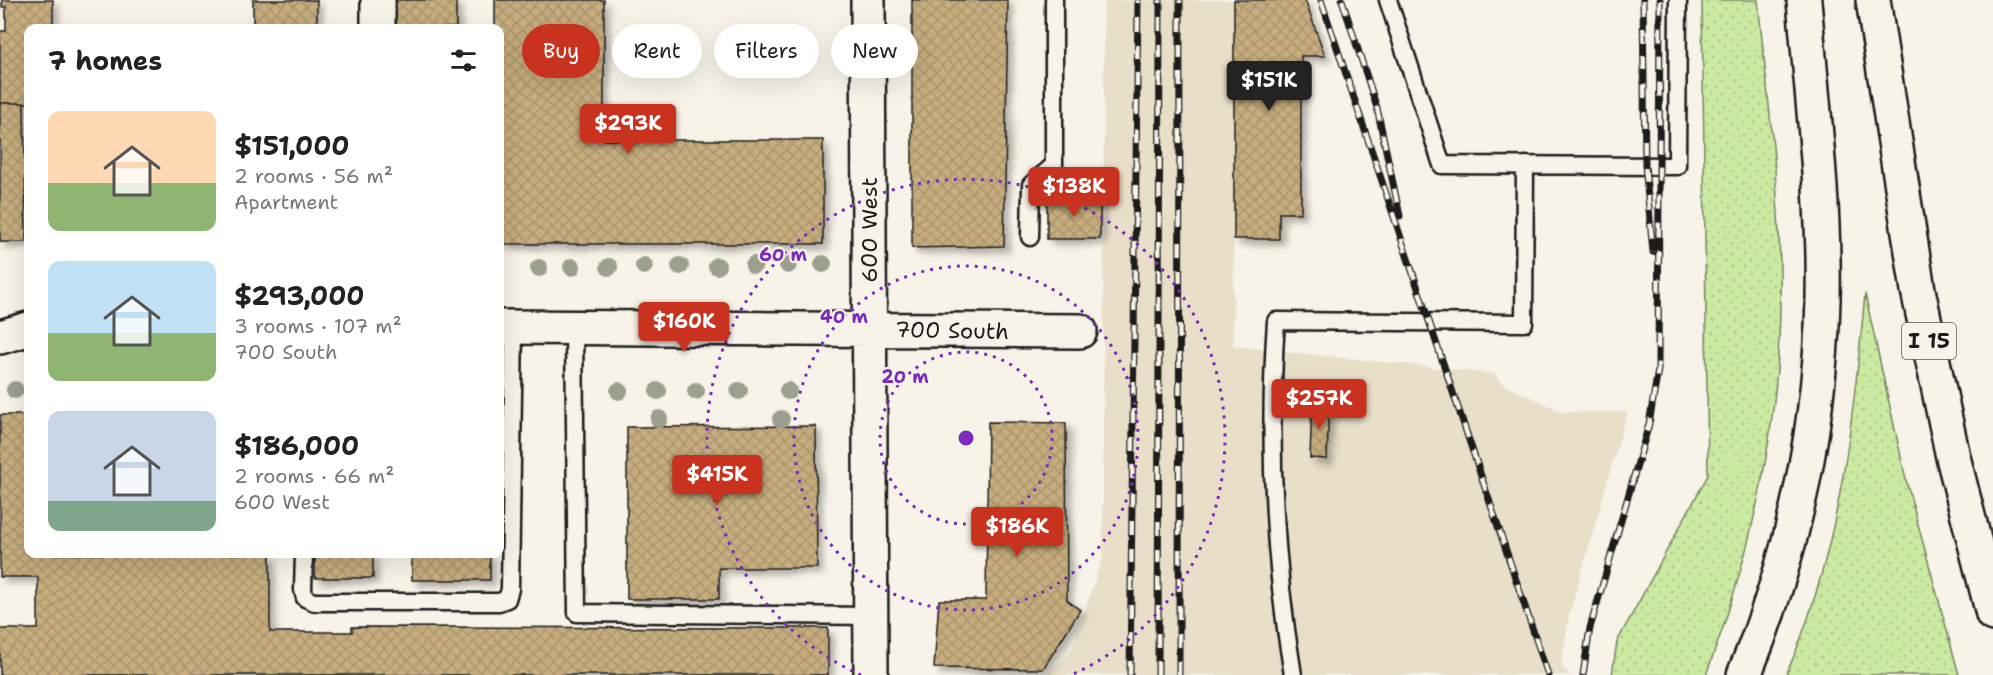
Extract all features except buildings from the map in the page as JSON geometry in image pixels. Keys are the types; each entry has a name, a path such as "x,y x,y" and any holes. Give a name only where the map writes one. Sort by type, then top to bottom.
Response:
{"main road":[{"path":"378,0 378,24"},
{"name":"600 West","path":"868,0 871,675"},
{"path":"1749,663 1781,576 1801,492 1817,398 1823,298 1819,184 1804,0"},
{"name":"I 15","path":"1873,0 1918,290 1953,457 1993,614"},
{"path":"0,321 24,327"},
{"name":"700 South","path":"507,327 1080,331"},
{"path":"0,337 24,329"}],"lane":[{"path":"1030,237 1030,185 1054,165 1054,0"},
{"path":"1388,0 1442,165 1677,166 1678,0"},
{"path":"1293,675 1278,564 1271,457 1276,321 1524,322 1525,165"},
{"path":"304,558 303,590 305,598 314,602 499,602 507,599 510,589 507,327"},
{"path":"574,327 577,613 870,616"}],"shaded area":[{"path":"1104,0 1236,0 1233,346 1495,374 1501,383 1562,412 1627,412 1569,616 1561,666 1571,675 1046,675 1071,651 1103,556"}],"green space":[{"path":"1702,0 1758,0 1772,136 1779,237 1780,323 1771,426 1763,477 1739,577 1706,675 1612,675 1617,642 1708,475"},
{"path":"1865,294 1907,484 1959,675 1786,675 1819,583 1841,488 1849,440"}],"railway":[{"path":"1130,675 1138,0"},
{"path":"1158,675 1160,0"},
{"path":"1179,675 1180,0"},
{"path":"1321,0 1548,675"},
{"path":"1342,0 1377,108 1400,216"},
{"path":"1643,0 1645,165 1653,252"},
{"path":"1583,675 1590,628 1649,424 1658,370 1660,0"}]}
